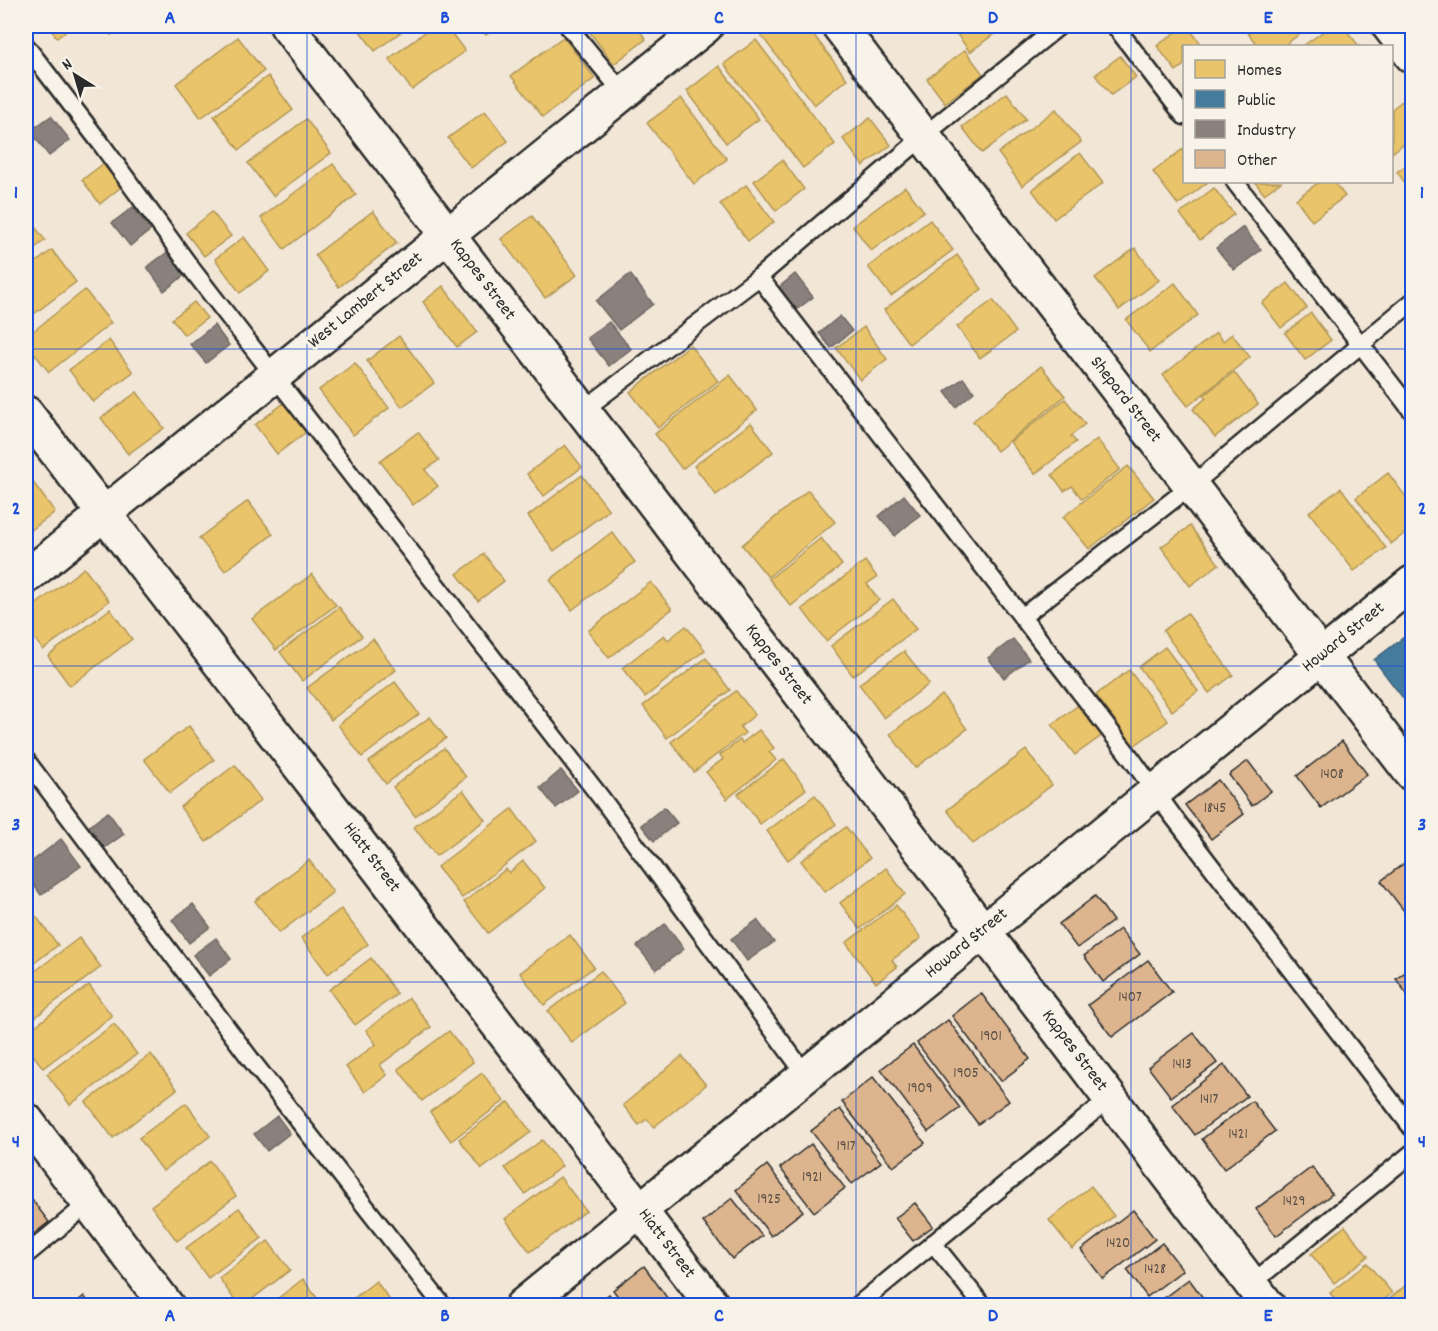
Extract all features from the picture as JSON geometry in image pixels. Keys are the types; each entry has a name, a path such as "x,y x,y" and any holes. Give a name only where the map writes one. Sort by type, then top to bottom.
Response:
{"street":[{"name":"Kappes Street","path":"287,26 1260,1295"},
{"name":"West Lambert Street","path":"26,577 706,26"},
{"name":"Shepard Street","path":"838,26 1413,774"},
{"path":"1389,26 1413,56"},
{"name":"Hiatt Street","path":"26,413 713,1305"},
{"name":"Howard Street","path":"522,1305 1413,583"},
{"path":"26,1120 167,1305"}],"lane":[{"path":"568,26 623,93"},
{"path":"582,411 759,277 923,137 1059,26"},
{"path":"1115,26 1183,113"},
{"path":"26,46 102,145 194,272 602,800 806,1075"},
{"path":"1236,183 1413,411"},
{"path":"759,277 1131,758 1413,1128"},
{"path":"1022,617 1191,486 1413,302"},
{"path":"26,760 252,1060 443,1305"},
{"path":"857,1305 1110,1098"},
{"path":"1260,1295 1413,1153"},
{"path":"26,1256 89,1203"},
{"path":"933,1243 983,1305"}],"building: Homes":[{"path":"48,26 73,26 57,38"},
{"path":"104,26 125,26 111,35"},
{"path":"356,26 409,26 375,51"},
{"path":"433,26 446,26 465,51 412,90 389,59"},
{"path":"479,26 498,26 486,35"},
{"path":"585,26 636,26 646,39 614,64"},
{"path":"774,26 807,26 847,79 814,105 761,35"},
{"path":"932,26 951,26 939,34"},
{"path":"966,26 988,26 994,34 970,52 956,33"},
{"path":"1184,26 1187,26 1202,45 1183,45 1183,66 1176,71 1157,46"},
{"path":"1311,26 1284,45 1257,45 1243,27"},
{"path":"1331,26 1343,26 1358,45 1304,45"},
{"path":"238,37 264,71 201,118 176,84"},
{"path":"563,37 595,78 543,117 511,76"},
{"path":"756,40 835,144 803,168 724,64"},
{"path":"965,50 983,74 945,103 927,79"},
{"path":"1120,56 1136,77 1111,95 1095,75"},
{"path":"719,66 759,119 726,143 687,91"},
{"path":"268,76 293,110 239,150 214,116"},
{"path":"1007,93 1026,119 982,153 962,127"},
{"path":"681,98 727,159 694,184 647,123"},
{"path":"1402,101 1412,115 1412,137 1393,152 1393,108"},
{"path":"1056,109 1081,142 1022,186 998,153"},
{"path":"485,111 508,141 471,168 448,138"},
{"path":"870,118 891,145 863,166 843,139"},
{"path":"306,119 331,153 273,196 248,163"},
{"path":"1183,149 1183,183 1207,183 1178,205 1153,172"},
{"path":"1080,153 1103,183 1054,219 1032,190"},
{"path":"782,160 804,189 776,211 754,181"},
{"path":"1412,161 1412,193 1397,172"},
{"path":"103,164 121,187 100,204 82,180"},
{"path":"333,164 356,195 284,249 261,218"},
{"path":"1256,183 1280,183 1264,194"},
{"path":"1318,183 1335,183 1345,196 1312,221 1296,199"},
{"path":"746,185 774,222 748,241 720,204"},
{"path":"905,187 924,211 871,251 853,226"},
{"path":"1214,188 1234,214 1200,240 1180,214"},
{"path":"373,211 397,243 339,287 315,255"},
{"path":"212,212 231,236 204,256 186,233"},
{"path":"26,215 45,240 26,255"},
{"path":"532,216 577,275 545,298 501,239"},
{"path":"930,220 953,250 891,296 868,267"},
{"path":"244,237 269,271 240,293 215,259"},
{"path":"1135,248 1159,280 1119,310 1095,278"},
{"path":"52,250 76,282 26,320 26,270"},
{"path":"957,255 982,289 909,344 884,310"},
{"path":"1175,283 1198,315 1150,352 1126,320"},
{"path":"1288,283 1307,308 1281,328 1262,303"},
{"path":"443,286 477,332 457,347 423,302"},
{"path":"85,290 111,323 49,372 26,343 26,337"},
{"path":"993,300 1016,332 980,358 957,327"},
{"path":"194,302 207,318 184,335 172,319"},
{"path":"1311,313 1331,340 1305,360 1285,333"},
{"path":"864,327 887,359 860,380 836,348"},
{"path":"1216,333 1223,341 1232,334 1250,357 1188,406 1163,375"},
{"path":"399,336 434,383 402,407 367,361"},
{"path":"109,340 133,372 93,402 69,370"},
{"path":"690,345 718,381 658,428 630,392"},
{"path":"355,363 389,408 353,435 319,390"},
{"path":"1041,366 1065,396 997,451 973,421"},
{"path":"1234,372 1258,404 1215,437 1193,409 1206,398 1204,395"},
{"path":"730,375 757,410 682,469 655,434"},
{"path":"137,392 164,428 128,454 101,418"},
{"path":"1065,399 1085,424 1071,436 1076,442 1035,474 1010,442"},
{"path":"288,400 310,429 277,454 255,425"},
{"path":"751,423 773,452 716,495 694,466"},
{"path":"418,432 439,460 425,470 438,486 413,505 380,461"},
{"path":"1097,439 1120,469 1082,499 1072,486 1064,491 1052,475"},
{"path":"565,445 582,467 544,496 527,474"},
{"path":"1128,466 1154,498 1089,549 1063,517"},
{"path":"1388,473 1412,505 1412,528 1391,544 1356,498"},
{"path":"582,475 609,510 554,551 528,516"},
{"path":"32,481 55,512 26,534 26,485"},
{"path":"1341,488 1386,548 1354,571 1309,512"},
{"path":"808,490 835,522 768,577 742,545"},
{"path":"248,501 273,534 225,571 199,538"},
{"path":"1190,526 1219,564 1190,586 1161,547"},
{"path":"612,532 635,562 572,610 550,580"},
{"path":"821,538 842,565 791,606 769,579"},
{"path":"484,554 504,581 478,601 457,574"},
{"path":"865,561 877,577 867,584 879,600 826,641 802,609"},
{"path":"84,568 109,601 43,650 26,627 26,612"},
{"path":"312,574 336,605 276,650 252,619"},
{"path":"651,582 672,609 609,658 588,631"},
{"path":"893,599 916,629 853,676 831,646"},
{"path":"339,607 362,636 302,681 280,652"},
{"path":"110,609 132,639 70,686 48,656"},
{"path":"1187,613 1233,675 1209,693 1163,631"},
{"path":"686,626 705,650 645,697 622,668 664,635 668,640"},
{"path":"373,639 396,670 331,720 307,688"},
{"path":"1165,647 1198,691 1172,711 1139,667"},
{"path":"904,651 929,684 884,718 859,684"},
{"path":"706,658 730,690 667,738 643,706"},
{"path":"1129,670 1168,721 1134,746 1096,695"},
{"path":"395,682 419,714 362,757 338,725"},
{"path":"736,691 755,715 740,727 745,733 694,772 671,742"},
{"path":"942,695 967,729 915,768 890,734"},
{"path":"1081,703 1104,734 1075,755 1052,725"},
{"path":"430,717 446,738 386,784 369,762"},
{"path":"189,726 214,760 170,793 144,759"},
{"path":"759,730 774,748 769,752 776,760 727,799 706,772 723,759 720,755 740,740 742,743"},
{"path":"444,748 466,777 415,816 393,787"},
{"path":"1026,750 1052,785 973,844 947,810"},
{"path":"784,759 806,789 760,824 738,794"},
{"path":"235,765 261,800 206,842 180,807"},
{"path":"463,790 485,820 436,856 414,827"},
{"path":"815,795 836,824 788,860 767,831"},
{"path":"512,809 536,841 462,898 437,867"},
{"path":"846,827 870,858 825,892 801,861"},
{"path":"309,860 333,892 279,933 255,901"},
{"path":"523,861 545,888 488,933 464,902 506,869 509,873"},
{"path":"886,868 905,894 860,929 840,903"},
{"path":"896,905 921,938 892,960 897,967 876,983 846,943"},
{"path":"26,906 31,914 26,918"},
{"path":"341,909 368,944 328,974 301,938"},
{"path":"35,915 58,945 26,969 26,922"},
{"path":"570,935 594,967 544,1005 520,973"},
{"path":"79,938 101,967 26,1024 26,978"},
{"path":"371,958 397,994 355,1025 329,990"},
{"path":"601,971 625,1003 572,1043 548,1011"},
{"path":"89,985 112,1016 43,1068 26,1045 26,1033"},
{"path":"409,998 431,1027 380,1065 387,1075 365,1092 346,1067 376,1044 366,1030"},
{"path":"114,1024 137,1054 70,1105 47,1074"},
{"path":"449,1031 473,1062 422,1101 398,1069"},
{"path":"151,1054 177,1089 113,1138 86,1102"},
{"path":"682,1056 706,1085 654,1127 647,1119 639,1125 623,1105"},
{"path":"482,1073 504,1101 451,1141 430,1112"},
{"path":"509,1102 531,1132 482,1169 459,1139"},
{"path":"186,1103 210,1136 163,1171 139,1138"},
{"path":"542,1140 562,1166 525,1194 505,1168"},
{"path":"210,1161 236,1196 177,1241 151,1206"},
{"path":"560,1177 586,1211 530,1252 505,1219"},
{"path":"1091,1186 1114,1216 1072,1249 1049,1220"},
{"path":"239,1208 262,1238 208,1278 186,1248"},
{"path":"1345,1226 1368,1256 1334,1283 1311,1254"},
{"path":"268,1241 290,1270 243,1306 239,1306 219,1278"},
{"path":"1367,1263 1392,1293 1377,1306 1340,1306 1330,1293"},
{"path":"303,1279 323,1306 268,1306"},
{"path":"376,1281 394,1306 350,1306 348,1303"},
{"path":"1411,1281 1412,1306 1381,1306"}],"building: Public":[{"path":"1412,631 1412,710 1374,660"}],"building: Industry":[{"path":"51,116 70,140 49,156 30,131"},
{"path":"133,207 151,230 130,246 112,223"},
{"path":"1243,227 1261,250 1234,270 1216,248"},
{"path":"169,251 186,274 164,291 147,267"},
{"path":"630,274 653,304 619,330 596,301"},
{"path":"795,274 813,297 795,311 778,288"},
{"path":"840,316 852,331 831,348 819,333"},
{"path":"609,322 631,349 609,366 587,338"},
{"path":"214,325 229,345 206,363 190,344"},
{"path":"963,378 974,392 956,407 945,392"},
{"path":"904,495 920,515 895,536 879,516"},
{"path":"1013,639 1029,659 1004,678 988,658"},
{"path":"561,770 578,791 556,808 540,788"},
{"path":"664,807 677,823 654,841 641,825"},
{"path":"108,812 124,834 103,849 87,828"},
{"path":"61,839 81,866 41,895 26,874 26,866"},
{"path":"193,904 210,927 189,943 172,920"},
{"path":"757,920 774,942 747,961 731,939"},
{"path":"665,924 684,949 656,970 637,946"},
{"path":"216,938 231,959 209,976 193,955"},
{"path":"277,1116 290,1133 267,1151 254,1134"}],"building: Other":[{"path":"1342,741 1367,774 1321,808 1297,776"},
{"path":"1248,761 1271,791 1252,806 1229,775"},
{"path":"1218,780 1244,814 1211,839 1185,805"},
{"path":"1412,857 1412,904 1404,911 1381,881"},
{"path":"1095,896 1113,921 1077,948 1059,924"},
{"path":"1120,929 1140,954 1103,982 1084,956"},
{"path":"1148,960 1172,992 1112,1037 1088,1005"},
{"path":"1412,967 1412,1001 1396,979"},
{"path":"981,993 1030,1059 1001,1081 952,1016"},
{"path":"948,1020 1009,1101 978,1124 917,1043"},
{"path":"1194,1033 1217,1063 1171,1097 1148,1067"},
{"path":"913,1045 960,1108 928,1132 881,1069"},
{"path":"1224,1065 1247,1096 1195,1135 1172,1105"},
{"path":"873,1077 925,1143 893,1167 842,1102"},
{"path":"1252,1101 1275,1131 1224,1169 1202,1139"},
{"path":"840,1109 881,1162 852,1184 811,1131"},
{"path":"811,1144 845,1188 814,1212 780,1168"},
{"path":"767,1165 803,1211 771,1236 736,1190"},
{"path":"1312,1167 1332,1194 1276,1236 1256,1209"},
{"path":"26,1192 49,1222 26,1240"},
{"path":"732,1198 762,1236 732,1259 703,1222"},
{"path":"915,1203 933,1226 913,1241 895,1218"},
{"path":"1133,1210 1155,1239 1103,1279 1081,1250"},
{"path":"1162,1243 1183,1270 1147,1297 1127,1270"},
{"path":"644,1266 673,1306 625,1306 613,1290"},
{"path":"1189,1279 1209,1306 1153,1306"},
{"path":"609,1294 618,1306 594,1306"},
{"path":"84,1296 91,1306 72,1306"}]}
